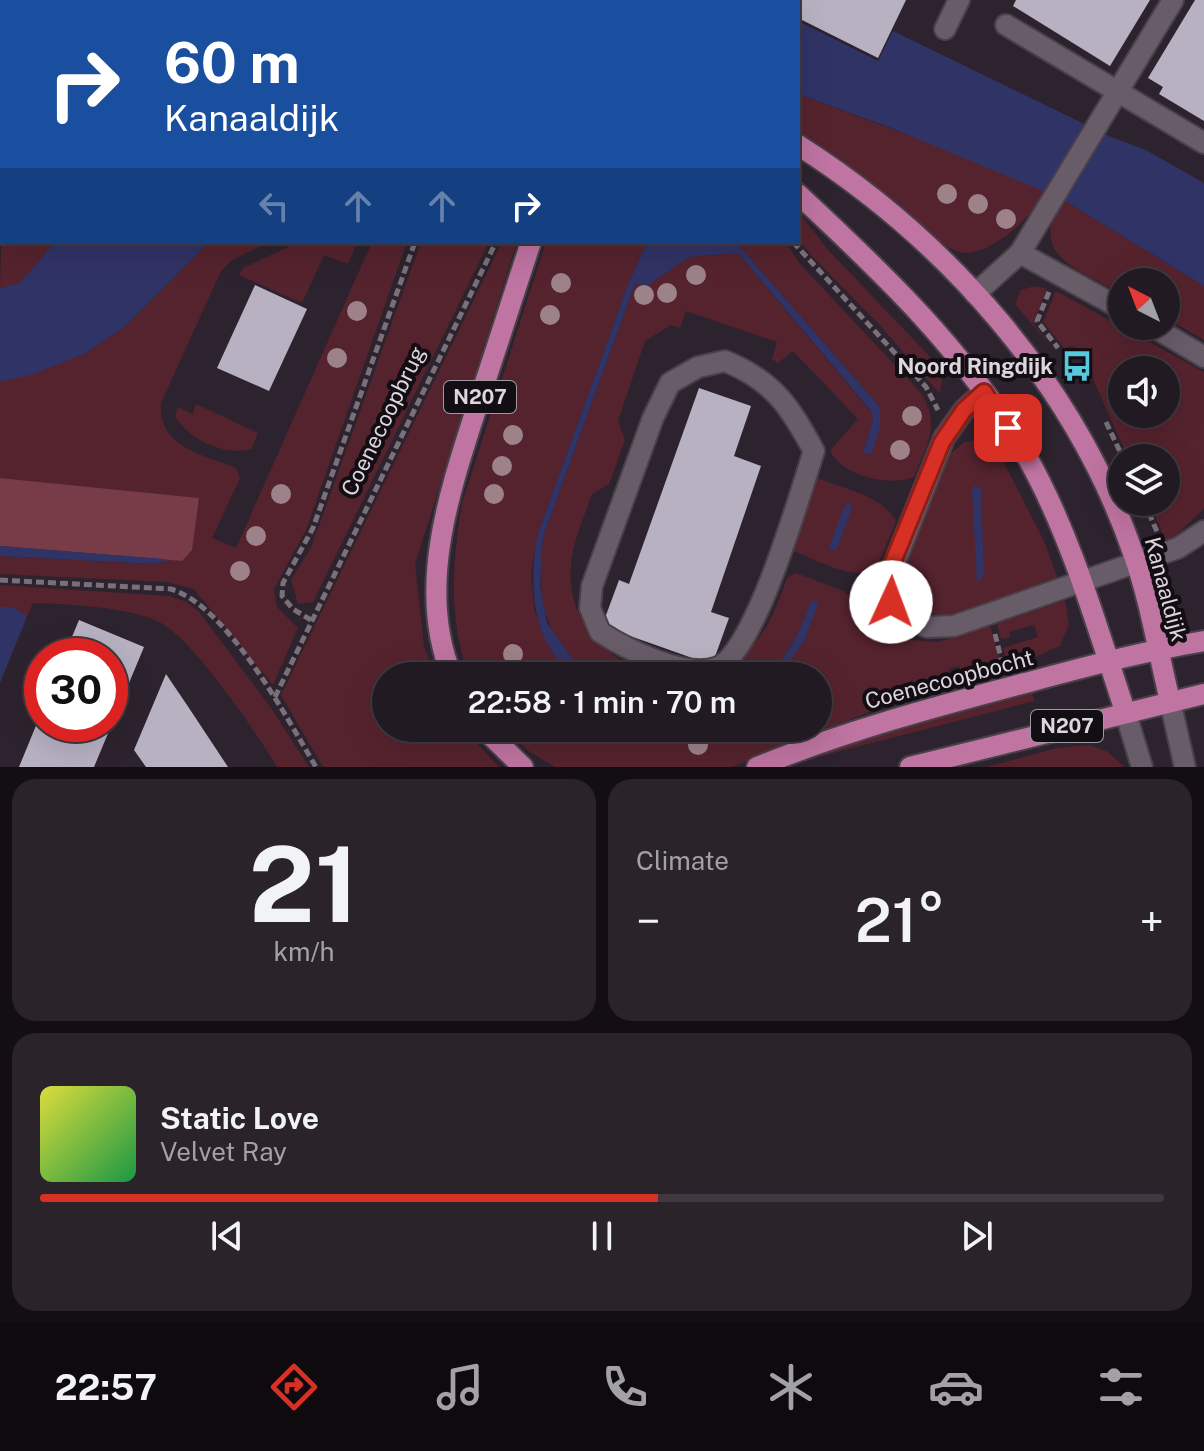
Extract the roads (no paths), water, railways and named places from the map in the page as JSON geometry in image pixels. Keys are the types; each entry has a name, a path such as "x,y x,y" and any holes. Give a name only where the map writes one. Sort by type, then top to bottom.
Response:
{"main road":[{"name":"Kanaaldijk","path":"800,147 922,242 975,294 1023,350 1068,415 1101,476 1137,563 1170,701"},
{"path":"800,196 914,306 984,392 1036,474 1082,582 1125,711"},
{"name":"N207","path":"448,662 437,604 442,535 456,474 530,244"},
{"name":"N207","path":"1158,649 1204,641"},
{"name":"Coenecoopbocht","path":"757,767 859,728 1158,649"},
{"name":"N207","path":"910,767 1125,711 1204,694"},
{"path":"497,742 523,767"}],"street":[{"path":"945,29 959,0"},
{"path":"975,294 1020,253 1173,0"},
{"path":"1006,25 1204,143"},
{"path":"1020,253 1108,301"},
{"path":"1175,340 1204,357"},
{"path":"725,361 750,371 787,402 814,451 778,559 756,618 726,663 713,669 646,657 600,632 590,608 596,573 653,418 670,383 698,367 725,361"},
{"path":"984,392 964,410 942,442 890,569 891,602 911,622 938,628 954,626 1137,563 1204,531"},
{"path":"1170,701 1185,767"},
{"path":"1125,711 1142,767"}],"waterway":[{"path":"834,546 848,508"}],"place":[{"name":"Noord Ringdijk","path":"1077,366"}]}
